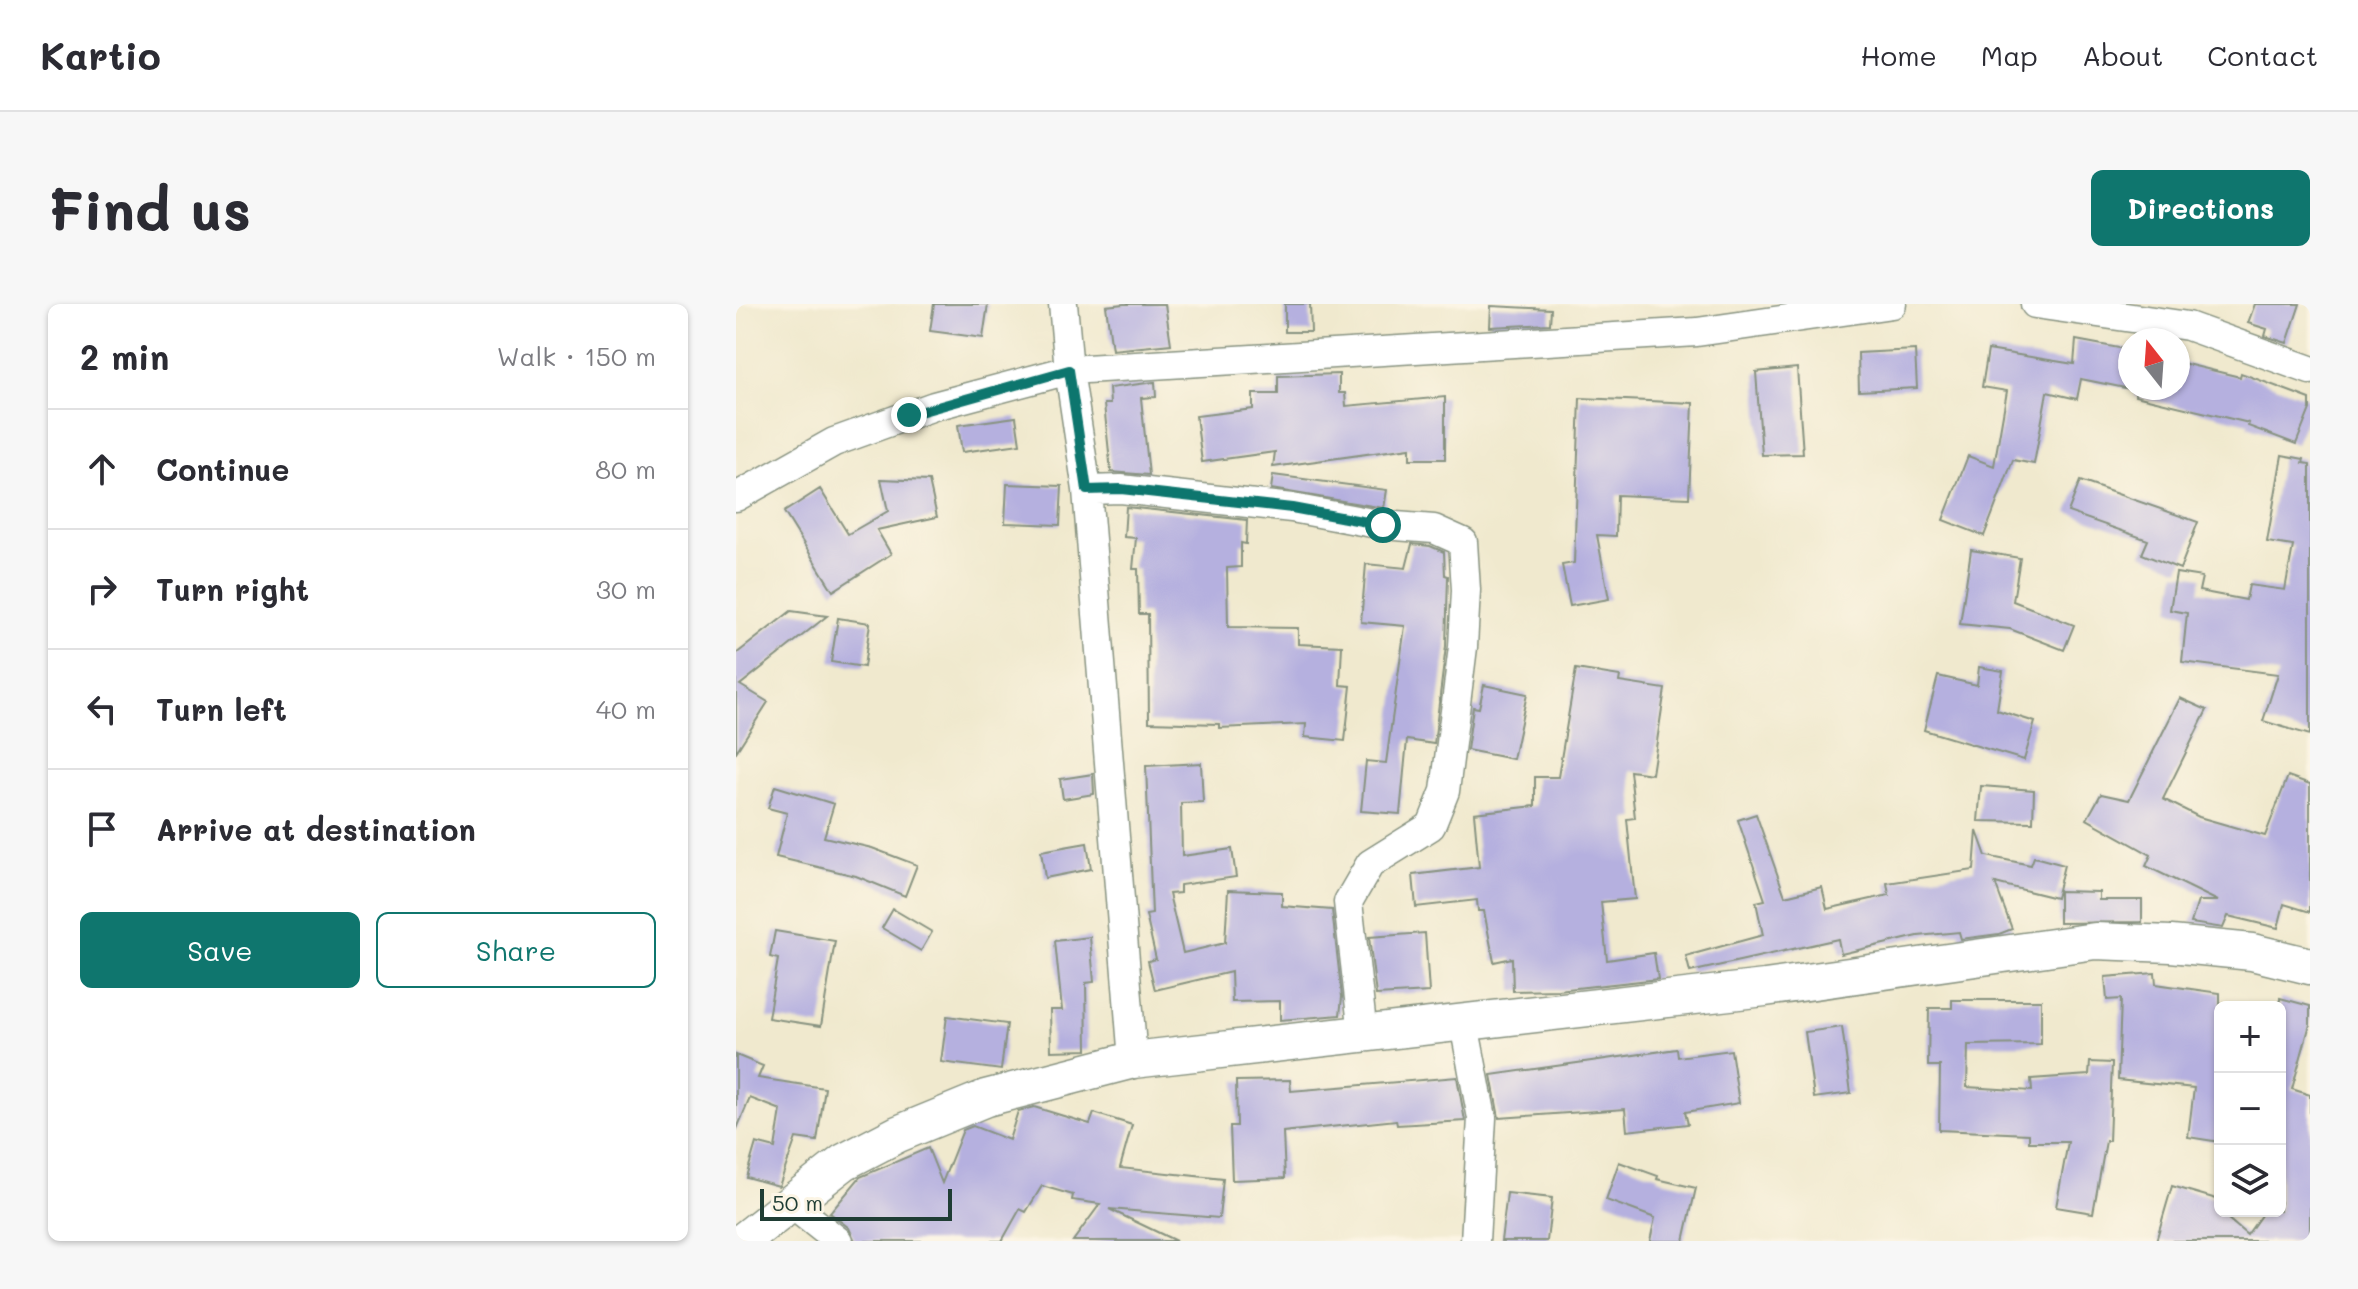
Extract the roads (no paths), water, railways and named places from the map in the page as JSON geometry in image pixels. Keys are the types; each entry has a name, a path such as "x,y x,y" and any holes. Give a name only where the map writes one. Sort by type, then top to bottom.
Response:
{"street":[{"path":"1063,304 1069,370 1087,490 1133,1060"},
{"path":"736,497 834,442 934,406 1069,370 1697,332 1892,304"},
{"path":"2035,304 2188,326 2310,370"},
{"path":"1087,490 1121,489 1292,508 1383,525 1434,529 1463,542 1466,590 1463,647 1445,791 1431,826 1370,864 1348,902 1363,1034"},
{"path":"743,1241 844,1162 937,1117 986,1098 1133,1060 1765,988 2095,941 2239,951 2310,966"},
{"path":"1464,1024 1482,1118 1475,1241"},
{"path":"790,1203 838,1241"}]}
